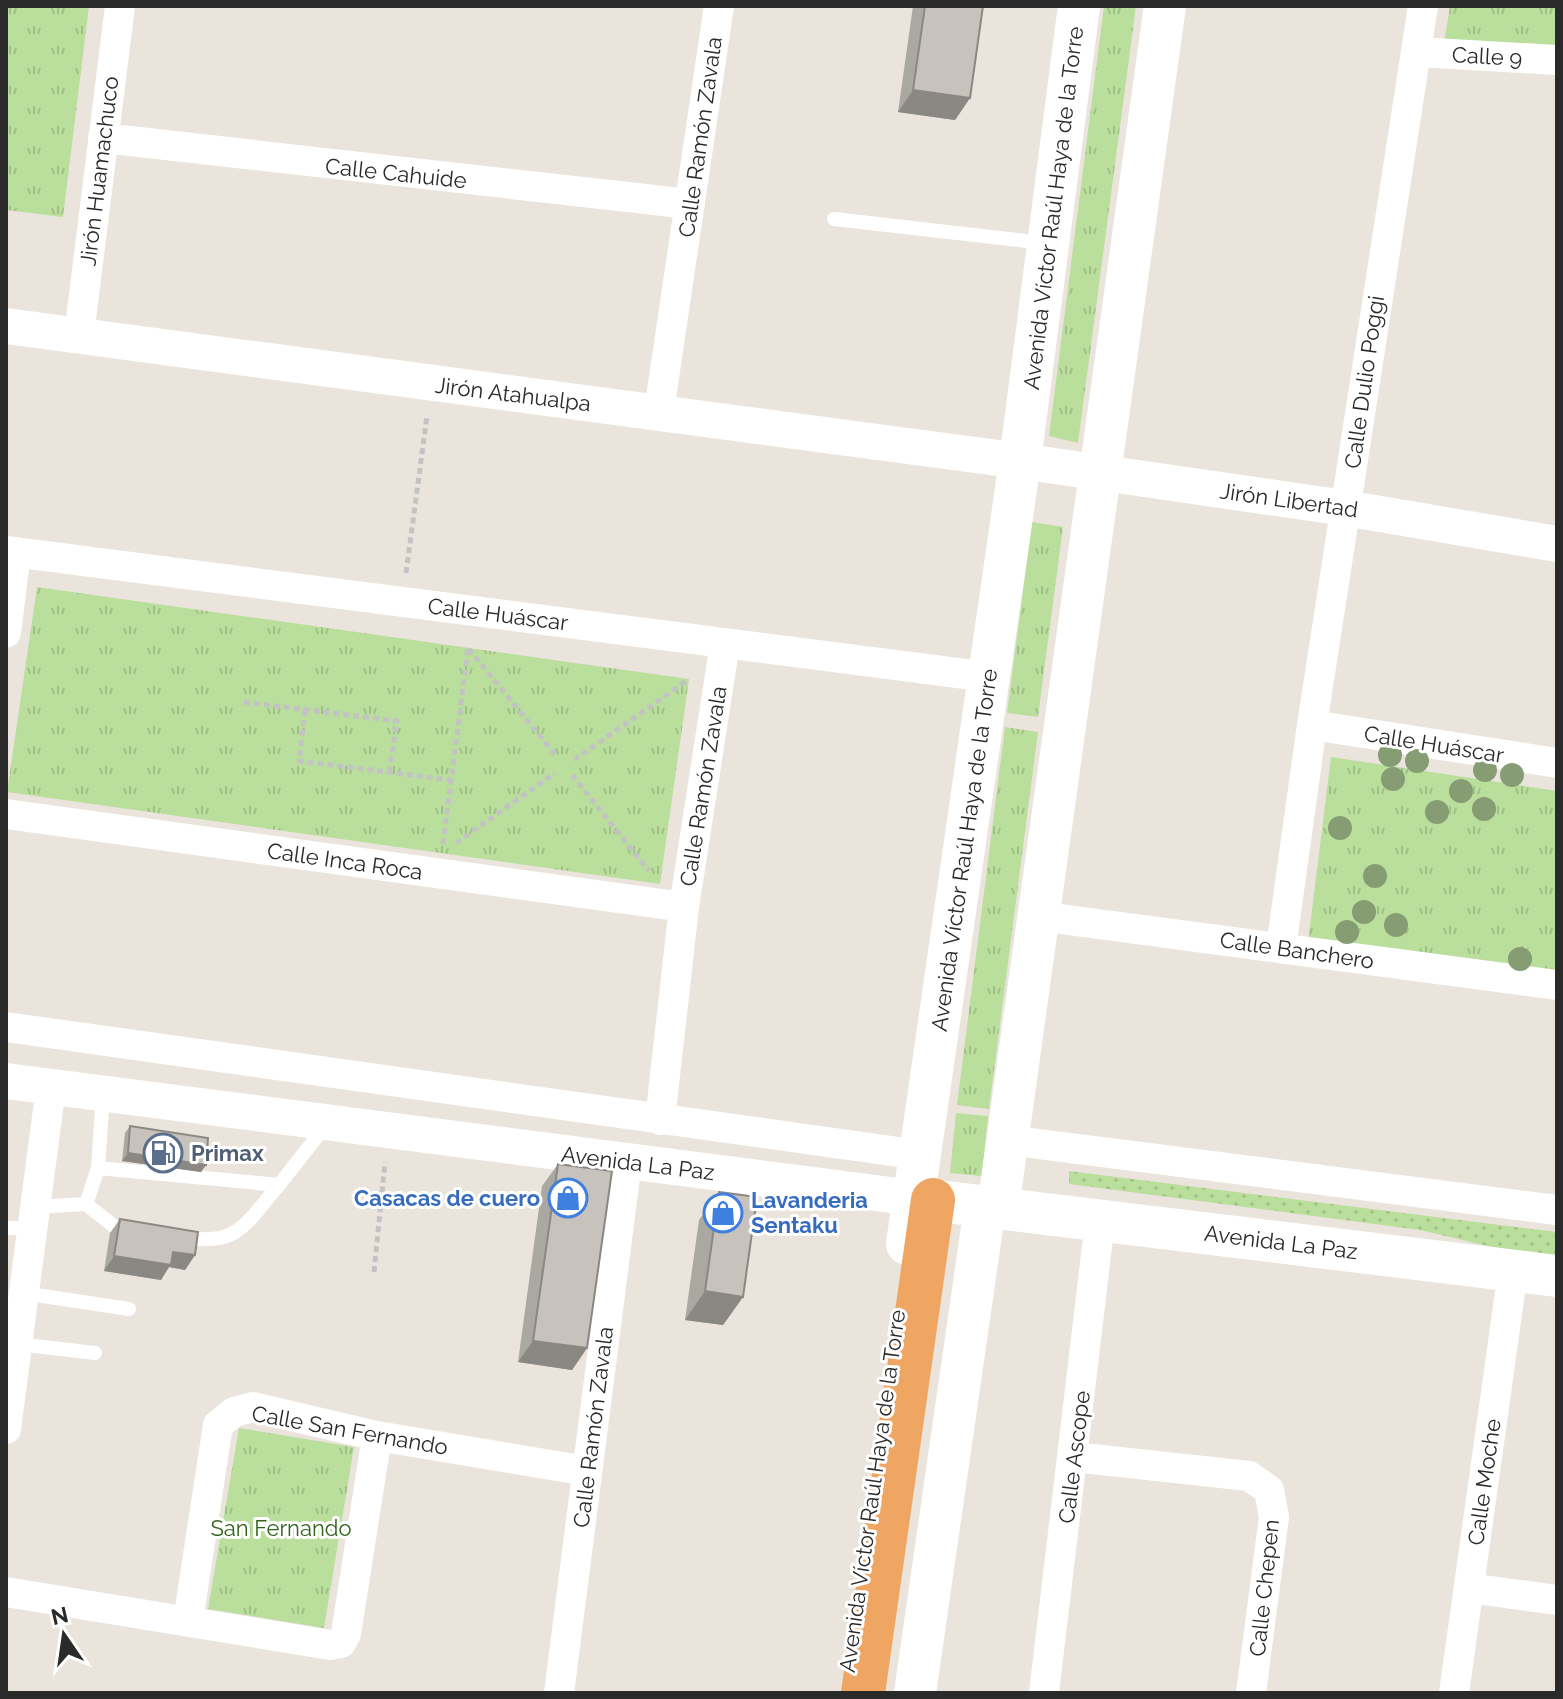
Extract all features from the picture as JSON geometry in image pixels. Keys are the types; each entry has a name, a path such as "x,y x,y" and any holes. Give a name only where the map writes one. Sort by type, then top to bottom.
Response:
{"highway":[{"path":"863,1693 957,1204"},
{"path":"892,1693 957,1204"}],"main road":[{"name":"Avenida Víctor Raúl Haya de la Torre","path":"915,1693 957,1204 920,1155 1020,461 1079,6"},
{"name":"Avenida Víctor Raúl Haya de la Torre","path":"843,1693 957,1204 1007,1140 1165,6"},
{"name":"Avenida La Paz","path":"957,1204 1557,1276"}],"street":[{"name":"Jirón Huamachuco","path":"79,335 120,6"},
{"name":"Calle Dulio Poggi","path":"1281,948 1312,725 1423,6"},
{"name":"Calle Ramón Zavala","path":"659,411 690,204 709,7"},
{"name":"Calle 9","path":"1417,52 1557,60"},
{"name":"Calle Cahuide","path":"103,138 690,204"},
{"name":"Jirón Atahualpa","path":"6,326 1020,461"},
{"name":"Jirón Libertad","path":"1020,461 1345,508 1557,544"},
{"name":"Calle Huáscar","path":"11,551 989,677"},
{"path":"6,633 11,551"},
{"name":"Calle Ramón Zavala","path":"660,1120 684,907 725,643"},
{"name":"Calle Huáscar","path":"1312,725 1557,763"},
{"name":"Calle Inca Roca","path":"6,814 684,907"},
{"name":"Calle Banchero","path":"1038,916 1557,985"},
{"name":"Avenida La Paz","path":"6,1027 920,1155"},
{"name":"Avenida La Paz","path":"6,1081 957,1204"},
{"path":"6,1429 23,1293 24,1221 51,1087"},
{"path":"1007,1140 1557,1210"},
{"name":"Calle Ramón Zavala","path":"559,1693 627,1161"},
{"name":"Calle Ascope","path":"1044,1693 1100,1221"},
{"name":"Calle Moche","path":"1454,1693 1513,1271"},
{"name":"Calle San Fernando","path":"188,1621 218,1425 234,1412 253,1407 377,1436 587,1471"},
{"path":"6,1592 330,1645 341,1643 346,1634 377,1436"},
{"name":"Calle Chepen","path":"1074,1457 1249,1476 1269,1490 1274,1517 1251,1693"},
{"path":"1469,1588 1557,1600"}],"lane":[{"path":"834,219 1048,244"},
{"path":"86,1204 98,1168 103,1094"},
{"path":"86,1204 116,1228 199,1240 227,1239 241,1229 328,1123"},
{"path":"98,1168 279,1185"},
{"path":"24,1221 86,1204"},
{"path":"23,1293 129,1309"},
{"path":"17,1344 95,1353"}],"path":[{"path":"402,602 431,384"},
{"path":"555,773 442,853 468,648 557,757"},
{"path":"574,760 689,679"},
{"path":"244,702 397,721 389,772"},
{"path":"305,710 299,761 451,780"},
{"path":"572,775 650,872"},
{"path":"374,1272 389,1131"}],"green space":[{"path":"6,6 89,6 63,217 6,210"},
{"path":"1104,6 1136,6 1078,443 1049,436"},
{"path":"1450,6 1557,6 1557,48 1444,43"},
{"path":"1032,522 1063,527 1038,717 1007,713"},
{"path":"37,587 689,679 660,884 7,792"},
{"path":"1005,727 1038,732 989,1109 957,1105"},
{"path":"1331,757 1557,791 1557,974 1308,942"},
{"path":"956,1113 988,1116 982,1176 950,1173"},
{"path":"1069,1171 1557,1232 1557,1257 1505,1250 1420,1230 1069,1184"},
{"name":"San Fernando","path":"239,1428 354,1447 324,1628 208,1609"}],"building":[{"path":"925,6 983,6 970,98 913,90"},
{"name":"Primax","path":"130,1126 208,1138 206,1165 128,1153"},
{"path":"558,1164 612,1171 587,1348 533,1341"},
{"path":"719,1192 757,1197 743,1297 705,1291"},
{"path":"120,1219 198,1232 195,1255 173,1252 171,1265 114,1256"}],"place":[{"name":"Primax","path":"163,1153"},
{"name":"Casacas de cuero","path":"568,1198"},
{"name":"Lavanderia Sentaku","path":"723,1213"}]}
